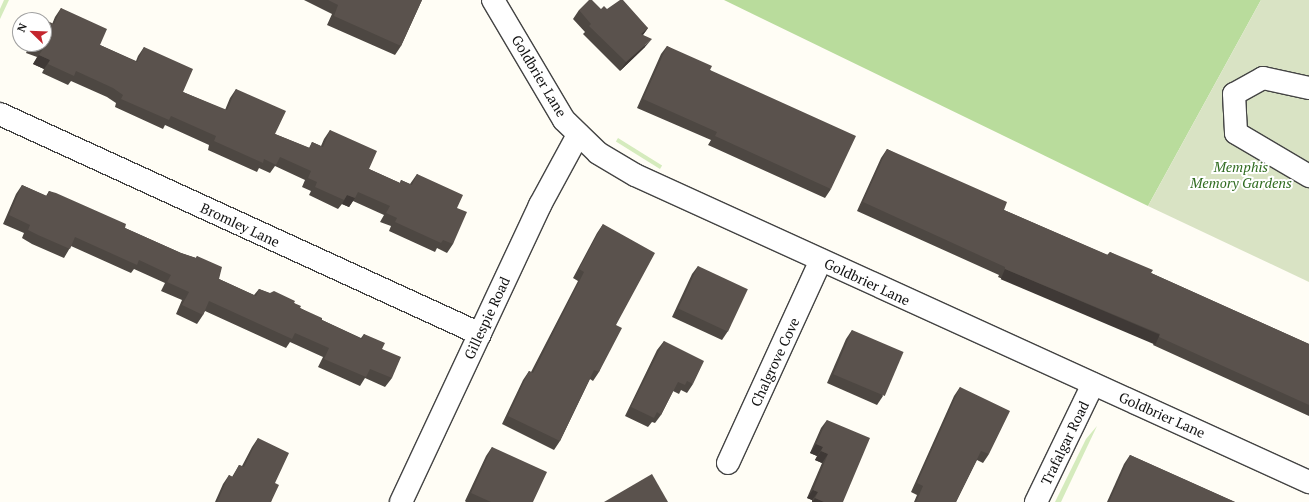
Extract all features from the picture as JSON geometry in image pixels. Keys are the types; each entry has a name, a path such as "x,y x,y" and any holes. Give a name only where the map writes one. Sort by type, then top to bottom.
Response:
{"street":[{"name":"Goldbrier Lane","path":"493,0 549,98 578,135 598,153 636,175 1309,482"},
{"path":"1309,88 1263,78 1234,94 1236,133 1309,176"},
{"name":"Bromley Lane","path":"0,114 480,334"},
{"name":"Gillespie Road","path":"401,502 540,206 578,135"},
{"name":"Chalgrove Cove","path":"728,463 821,260"},
{"name":"Trafalgar Road","path":"1036,502 1093,384"}],"green space":[{"path":"4,0 9,0 0,19 0,9"},
{"path":"724,0 1261,0 1148,206"},
{"name":"Memphis Memory Gardens","path":"1261,0 1309,0 1309,282 1148,206"},
{"path":"618,138 662,166 660,169 616,141"},
{"path":"1097,426 1061,502 1055,502 1086,439"}],"building":[{"path":"328,0 422,0 401,46 334,16 338,5"},
{"path":"589,0 592,0 601,9 604,6 607,9 620,0 623,0 648,28 641,34 652,39 626,62 589,26 591,24 579,10"},
{"path":"61,8 107,29 100,45 137,62 144,47 193,69 183,92 227,110 236,89 286,111 275,134 310,148 312,142 323,147 330,130 377,151 369,169 400,183 401,180 412,185 417,174 463,195 457,208 467,212 453,244 443,240 441,243 395,222 397,218 386,213 390,206 358,192 355,198 347,195 344,200 315,187 317,182 308,178 311,171 280,157 276,165 264,159 263,163 214,141 216,136 171,116 169,120 121,99 123,95 113,88 76,71 74,76 48,64 50,60 39,55 41,52 52,52 52,23 54,24"},
{"path":"667,46 712,66 710,70 856,136 831,189 715,136 717,132 643,99"},
{"path":"887,149 1007,202 1004,210 1108,255 1110,252 1153,270 1151,273 1309,344 1309,405 1159,337 1160,334 1005,269 1005,267 863,202"},
{"path":"22,185 47,196 49,191 56,193 126,224 125,228 181,253 196,258 197,256 222,267 219,279 256,296 259,289 270,293 274,291 295,301 294,303 301,306 300,308 322,318 322,320 362,339 364,334 385,343 382,349 401,357 392,378 370,369 366,377 324,359 329,348 295,333 292,339 209,301 203,315 182,305 189,292 167,282 171,275 139,260 137,265 75,237 70,249 28,230 30,225 9,215"},
{"path":"603,224 655,253 616,325 622,328 599,372 594,370 560,441 508,416 529,371 533,373 584,272 579,269"},
{"path":"698,266 748,289 728,332 678,309"},
{"path":"852,330 904,352 885,396 833,374"},
{"path":"664,341 704,361 693,384 687,381 685,385 678,382 661,415 657,412 654,418 631,407"},
{"path":"960,387 1010,411 989,454 981,451 956,502 916,502 923,486 917,483"},
{"path":"827,420 870,438 843,502 824,502 815,498 818,492 813,490 828,454 821,451 823,447 816,444"},
{"path":"258,438 289,453 275,483 279,485 271,502 217,502 229,475 233,477 239,465 244,467"},
{"path":"492,447 547,472 533,502 491,502 471,493"},
{"path":"1130,455 1235,502 1109,502"},
{"path":"652,474 668,502 604,502"}]}
